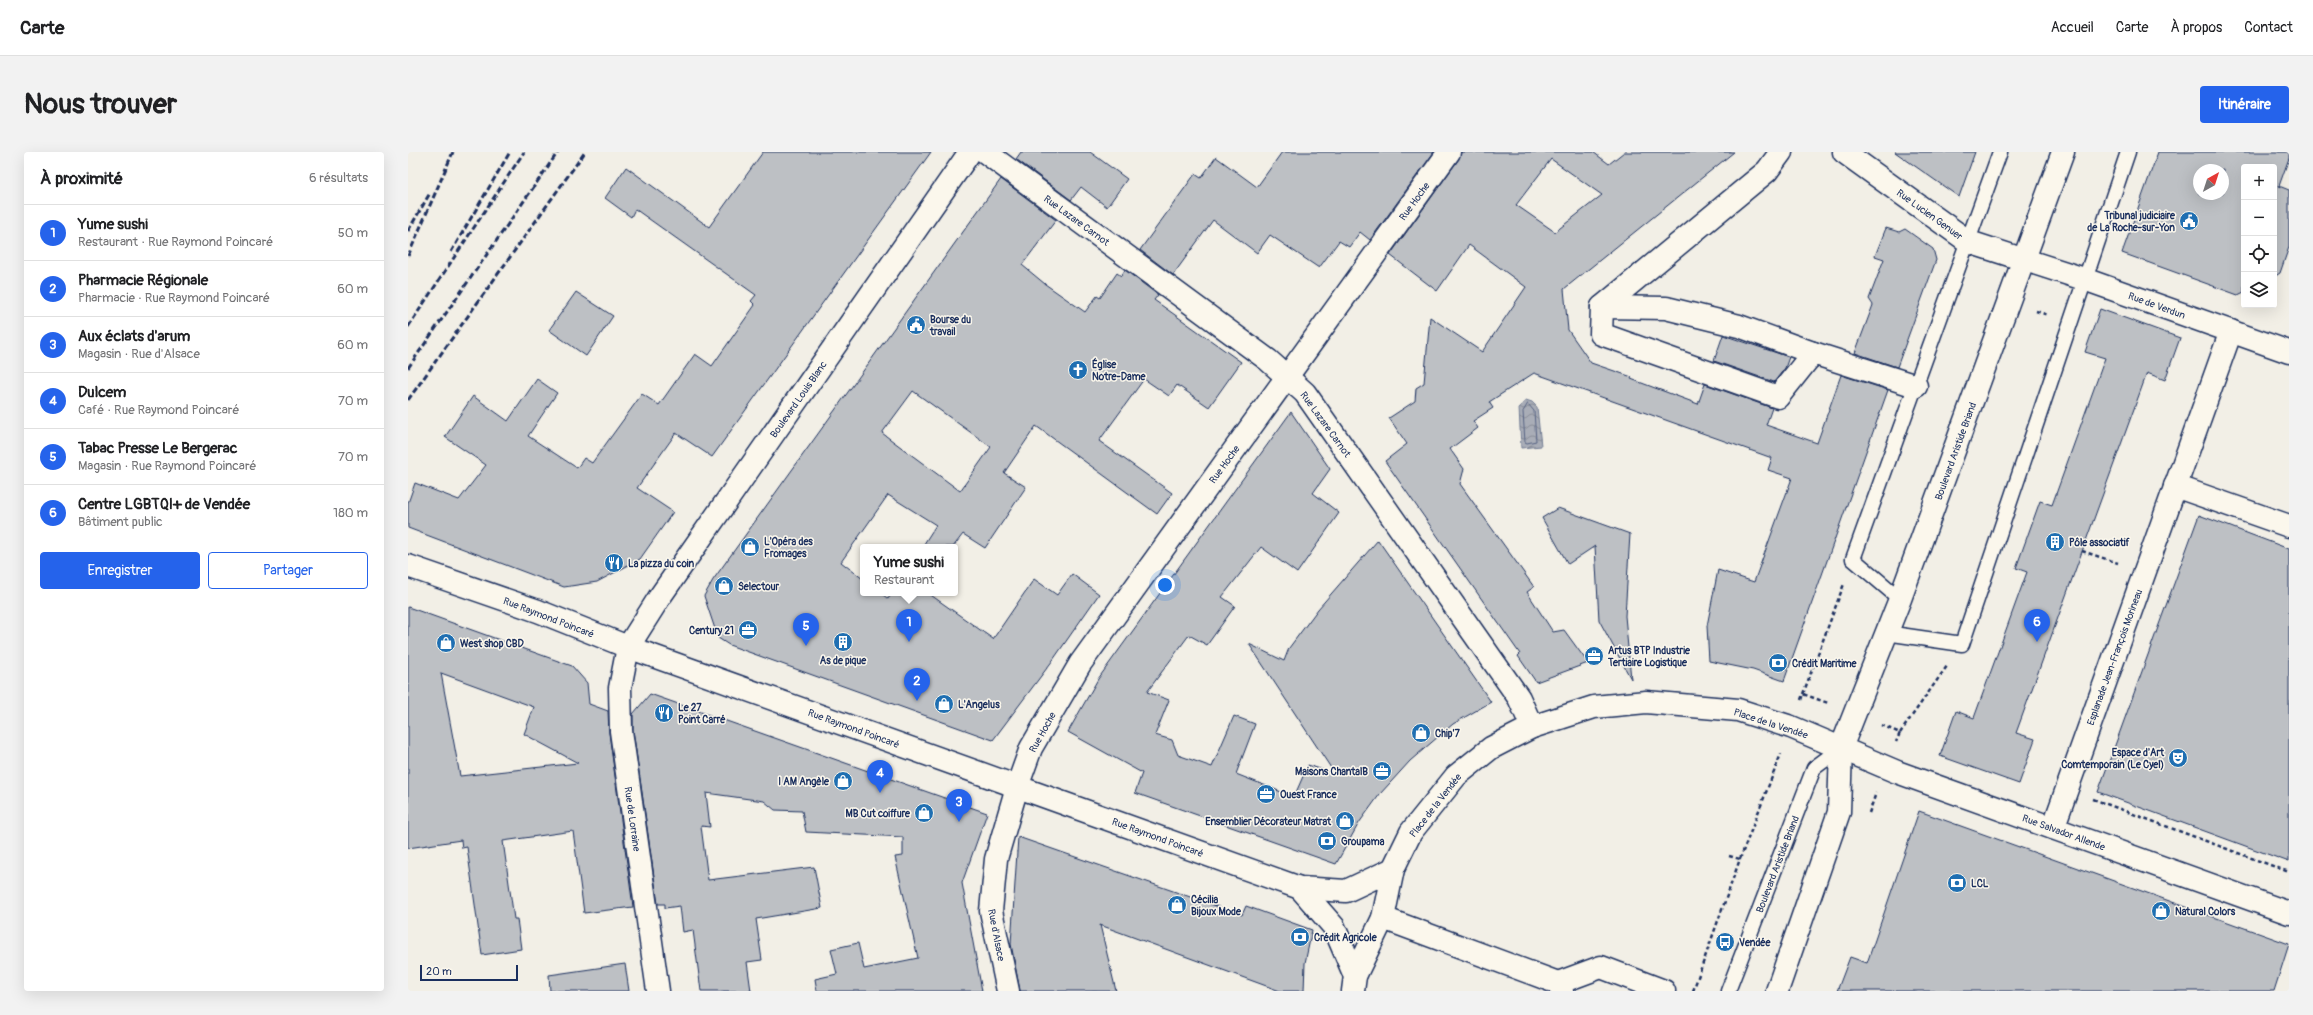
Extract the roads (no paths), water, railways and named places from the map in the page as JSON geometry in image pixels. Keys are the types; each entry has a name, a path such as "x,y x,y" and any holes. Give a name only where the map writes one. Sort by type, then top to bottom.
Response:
{"street":[{"name":"Boulevard Louis Blanc","path":"628,648 659,598 970,152"},
{"name":"Rue Lazare Carnot","path":"985,152 1288,376 1305,394 1519,698 1532,727"},
{"name":"Rue Hoche","path":"1016,787 1031,748 1080,664 1449,152"},
{"path":"1781,152 1767,171 1602,307 1601,334 1778,397 1813,353"},
{"name":"Rue Lucien Genuer","path":"1844,152 1968,242 2025,260"},
{"name":"Boulevard Aristide Briand","path":"1777,991 1839,812 1841,748 1900,599 2025,260 2063,152"},
{"name":"Rue de Verdun","path":"2025,260 2084,279 2289,352"},
{"path":"1602,307 1666,308 1739,326 1813,353 1916,386"},
{"name":"Esplanade Jean-François Morineau","path":"2053,828 2231,331"},
{"path":"2175,486 2289,526"},
{"name":"Rue Raymond Poincaré","path":"408,566 538,611 628,648 1300,888 1346,891 1393,869"},
{"name":"Rue de Lorraine","path":"628,648 620,688 621,731 658,991"},
{"name":"Place de la Vendée","path":"1354,983 1383,918 1393,869 1411,832 1456,776 1491,748 1532,727 1594,707 1646,702 1738,710 1791,727 1841,748"},
{"name":"Rue Salvador Allende","path":"1841,748 1897,772 2289,913"},
{"name":"Rue d'Alsace","path":"1008,991 991,911 992,887 996,859 1016,787"},
{"name":"Rue Raymond Poincaré","path":"1300,888 1334,927 1354,983"},
{"path":"1383,918 1560,987 1601,967 1664,991"}],"lane":[{"path":"1900,599 1853,559 2000,152"},
{"path":"1886,633 1962,644 2128,152"},
{"name":"Boulevard Aristide Briand","path":"1728,991 1814,768 1841,748"}],"water":[{"path":"1526,400 1532,402 1537,407 1541,446 1521,448 1519,408"}],"railway":[{"path":"408,256 453,152"},
{"path":"451,252 510,152"},
{"path":"408,327 524,152"},
{"path":"408,368 558,152"},
{"path":"408,400 585,152"},
{"path":"408,231 430,193"}],"place":[{"name":"Tribunal judiciaire de La Roche-sur-Yon","path":"2189,221"},
{"name":"Bourse du travail","path":"916,325"},
{"name":"Église Notre-Dame","path":"1078,370"},
{"name":"Pôle associatif","path":"2055,542"},
{"name":"L'Opéra des Fromages","path":"750,547"},
{"name":"La pizza du coin","path":"614,563"},
{"name":"Selectour","path":"724,586"},
{"name":"Century 21","path":"748,630"},
{"name":"As de pique","path":"843,642"},
{"name":"Yume sushi","path":"909,642"},
{"name":"Centre LGBTQI+ de Vendée","path":"2037,642"},
{"name":"West shop CBD","path":"446,643"},
{"name":"Tabac Presse Le Bergerac","path":"806,646"},
{"name":"Artus BTP Industrie Tertiaire Logistique","path":"1594,656"},
{"name":"Crédit Maritime","path":"1778,663"},
{"name":"Pharmacie Régionale","path":"917,701"},
{"name":"L'Angelus","path":"944,704"},
{"name":"Le 27 Point Carré","path":"664,713"},
{"name":"Chip'7","path":"1421,733"},
{"name":"Espace d'Art Comtemporain (Le Cyel)","path":"2178,758"},
{"name":"Maisons ChantalB","path":"1382,771"},
{"name":"I AM Angèle","path":"843,781"},
{"name":"Dulcem","path":"880,793"},
{"name":"Ouest France","path":"1266,794"},
{"name":"MB Cut coiffure","path":"924,813"},
{"name":"Ensemblier Décorateur Matrat","path":"1345,821"},
{"name":"Aux éclats d'arum","path":"959,822"},
{"name":"Groupama","path":"1327,841"},
{"name":"LCL","path":"1957,883"},
{"name":"Cécilia Bijoux Mode","path":"1177,905"},
{"name":"Natural Colors","path":"2161,911"},
{"name":"Crédit Agricole","path":"1300,937"},
{"name":"Vendée","path":"1725,942"}]}
